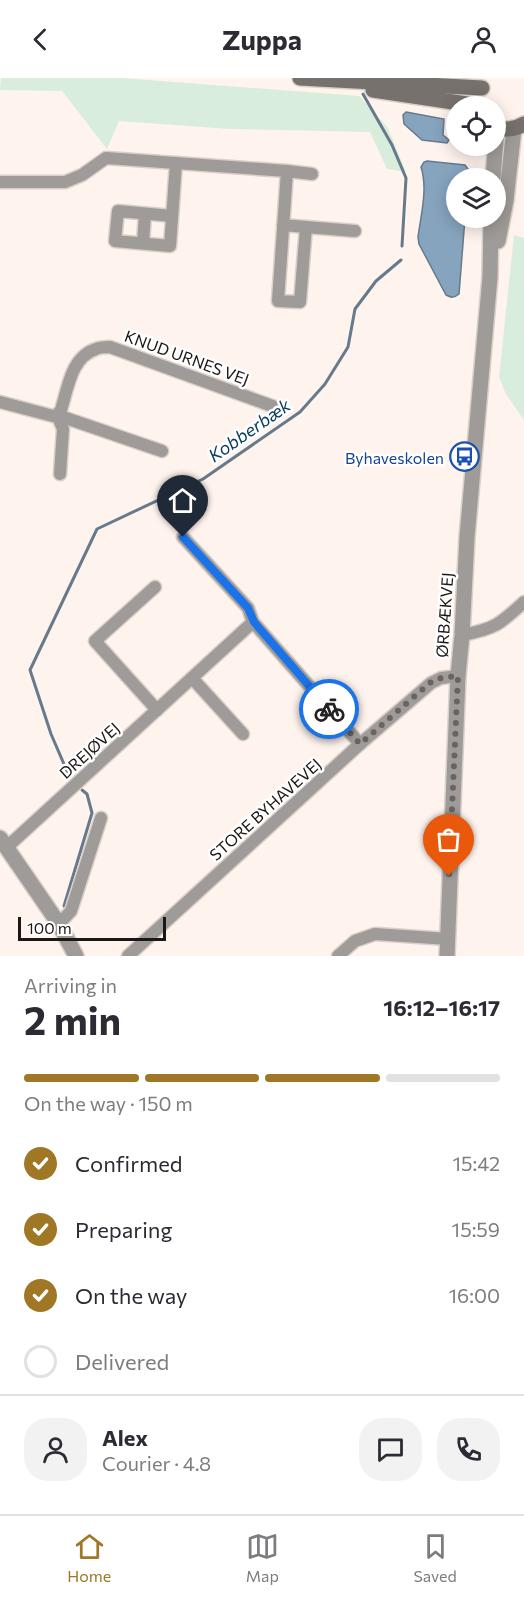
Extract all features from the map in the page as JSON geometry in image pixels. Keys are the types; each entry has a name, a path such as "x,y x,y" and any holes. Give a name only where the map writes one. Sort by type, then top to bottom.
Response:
{"main road":[{"path":"308,79 430,84 487,83"},
{"path":"308,79 446,101"}],"street":[{"name":"ØRBÆKVEJ","path":"490,277 519,127"},
{"path":"0,182 65,182 81,176 106,158 312,174"},
{"path":"172,216 118,212 116,241 170,246 176,163"},
{"path":"287,171 278,301 300,302 306,227"},
{"path":"143,243 145,214"},
{"path":"283,225 355,231"},
{"name":"ØRBÆKVEJ","path":"447,956 458,676 467,537 490,277 491,228"},
{"name":"KNUD URNES VEJ","path":"57,415 81,357 96,348 110,347 275,407"},
{"path":"0,402 53,416 57,415 162,451"},
{"path":"57,415 63,429 60,474"},
{"path":"183,537 248,608 254,622 360,744"},
{"path":"155,587 95,641 157,710"},
{"path":"462,635 485,631 500,624 524,602"},
{"name":"DREJØVEJ","path":"4,843 254,622"},
{"name":"STORE BYHAVEVEJ","path":"128,956 431,682 458,676"},
{"path":"192,678 243,734"},
{"path":"59,924 71,911 101,818"},
{"path":"4,843 59,924 76,956"},
{"path":"338,956 355,941 375,934 448,939"}],"green space":[{"path":"1,78 121,78 359,96 388,128 406,172 387,169 370,132 230,129 119,121 107,149 62,91 0,90"},
{"path":"514,235 524,238 524,420 506,394 499,377"}],"water":[{"path":"406,112 444,119 443,135 446,138 446,143 422,140 404,124 403,115"},
{"path":"424,162 465,165 467,168 446,168 446,228 464,228 459,294 454,297 446,295 419,244 424,193 421,167"}],"waterway":[{"name":"Kobberbæk","path":"363,94 392,145 406,178 402,246"},
{"name":"Kobberbæk","path":"70,778 51,734 30,670 97,529 203,479 300,412 325,384 348,347 355,309 376,281 401,260"},
{"name":"Kobberbæk","path":"64,906 92,813 87,794 82,790"}],"way so far":[{"path":"329,709 360,744 431,682 458,676 449,876"}],"place":[{"name":"Byhaveskolen","path":"465,457"}],"route":[{"path":"183,537 248,608 254,622 329,709"}]}
